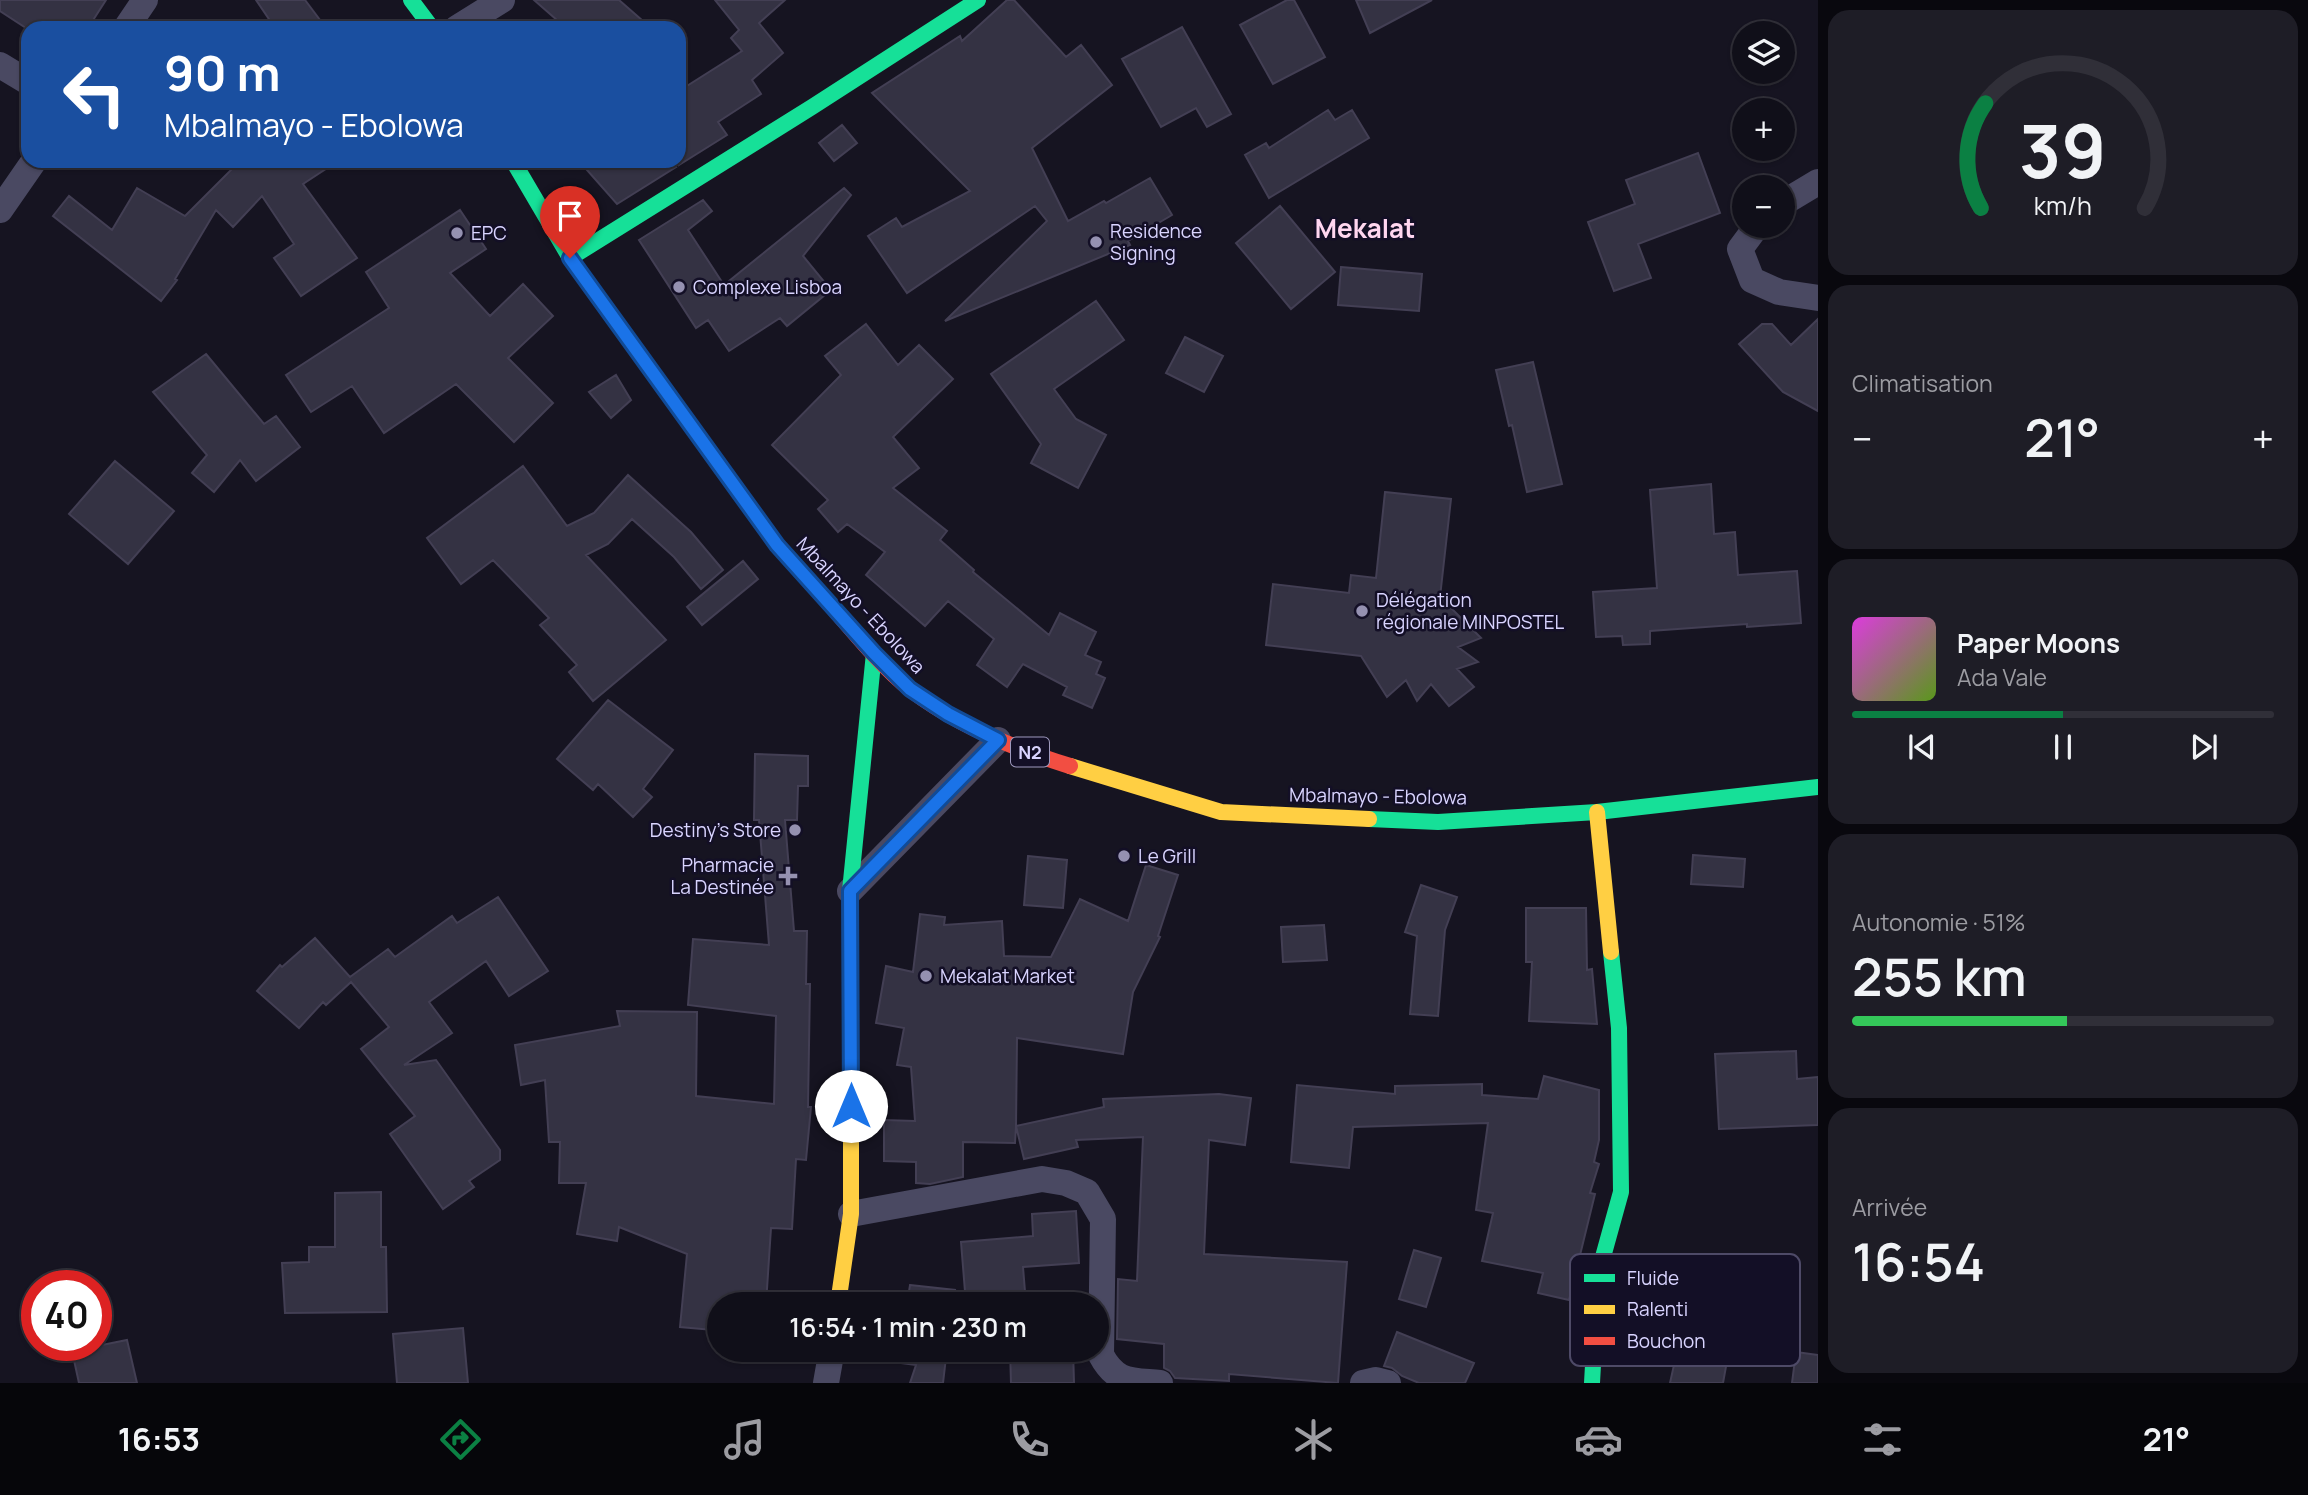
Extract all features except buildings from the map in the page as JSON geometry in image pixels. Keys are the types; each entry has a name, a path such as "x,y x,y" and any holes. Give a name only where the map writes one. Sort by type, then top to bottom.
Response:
{"main road":[{"path":"411,0 427,21"},
{"path":"570,258 978,0"},
{"name":"Mbalmayo - Ebolowa","path":"517,168 570,258 777,545 910,689 948,714 998,740 1053,761 1221,812 1438,822 1597,812 1818,787"},
{"path":"840,1292 851,1214 850,891 874,653"},
{"path":"1597,812 1619,1028 1622,1179 1604,1254"}],"street":[{"path":"131,21 145,0"},
{"path":"468,21 502,0"},
{"path":"0,65 21,78"},
{"path":"0,210 29,168"},
{"path":"1795,196 1818,182"},
{"path":"1748,238 1740,249 1752,280 1779,292 1818,298"},
{"path":"850,891 998,740"},
{"path":"851,1214 1042,1179 1066,1183 1087,1192 1103,1219 1101,1355 1108,1369 1121,1379 1160,1383"},
{"path":"826,1383 830,1362"},
{"path":"1363,1383 1376,1380 1388,1383"}],"traffic: fast":[{"path":"411,0 427,21"},
{"path":"570,258 978,0"},
{"path":"517,168 570,258 777,545 819,592"},
{"path":"851,1083 850,891 874,653"},
{"path":"1369,819 1438,822 1597,812 1818,787"},
{"path":"1604,1254 1621,1192 1619,1028 1611,952"},
{"path":"1592,1383 1593,1366"}],"traffic: slow":[{"path":"1070,766 1221,812 1369,819"},
{"path":"1597,812 1611,952"},
{"path":"840,1292 851,1214 851,1083"}],"traffic: jam":[{"path":"819,592 887,668 929,703 987,735 1070,766"}],"place":[{"name":"EPC","path":"457,233"},
{"name":"Residence Signing","path":"1096,242"},
{"name":"Complexe Lisboa","path":"679,287"},
{"name":"Délégation régionale MINPOSTEL","path":"1362,611"},
{"name":"Destiny’s Store","path":"795,830"},
{"name":"Le Grill","path":"1124,856"},
{"name":"Pharmacie La Destinée","path":"788,876"},
{"name":"Mekalat Market","path":"926,976"}],"district":[{"name":"Mekalat","path":"1365,228"}],"route":[{"path":"570,258 777,545 910,689 948,714 998,740 850,891 851,1106"}]}
